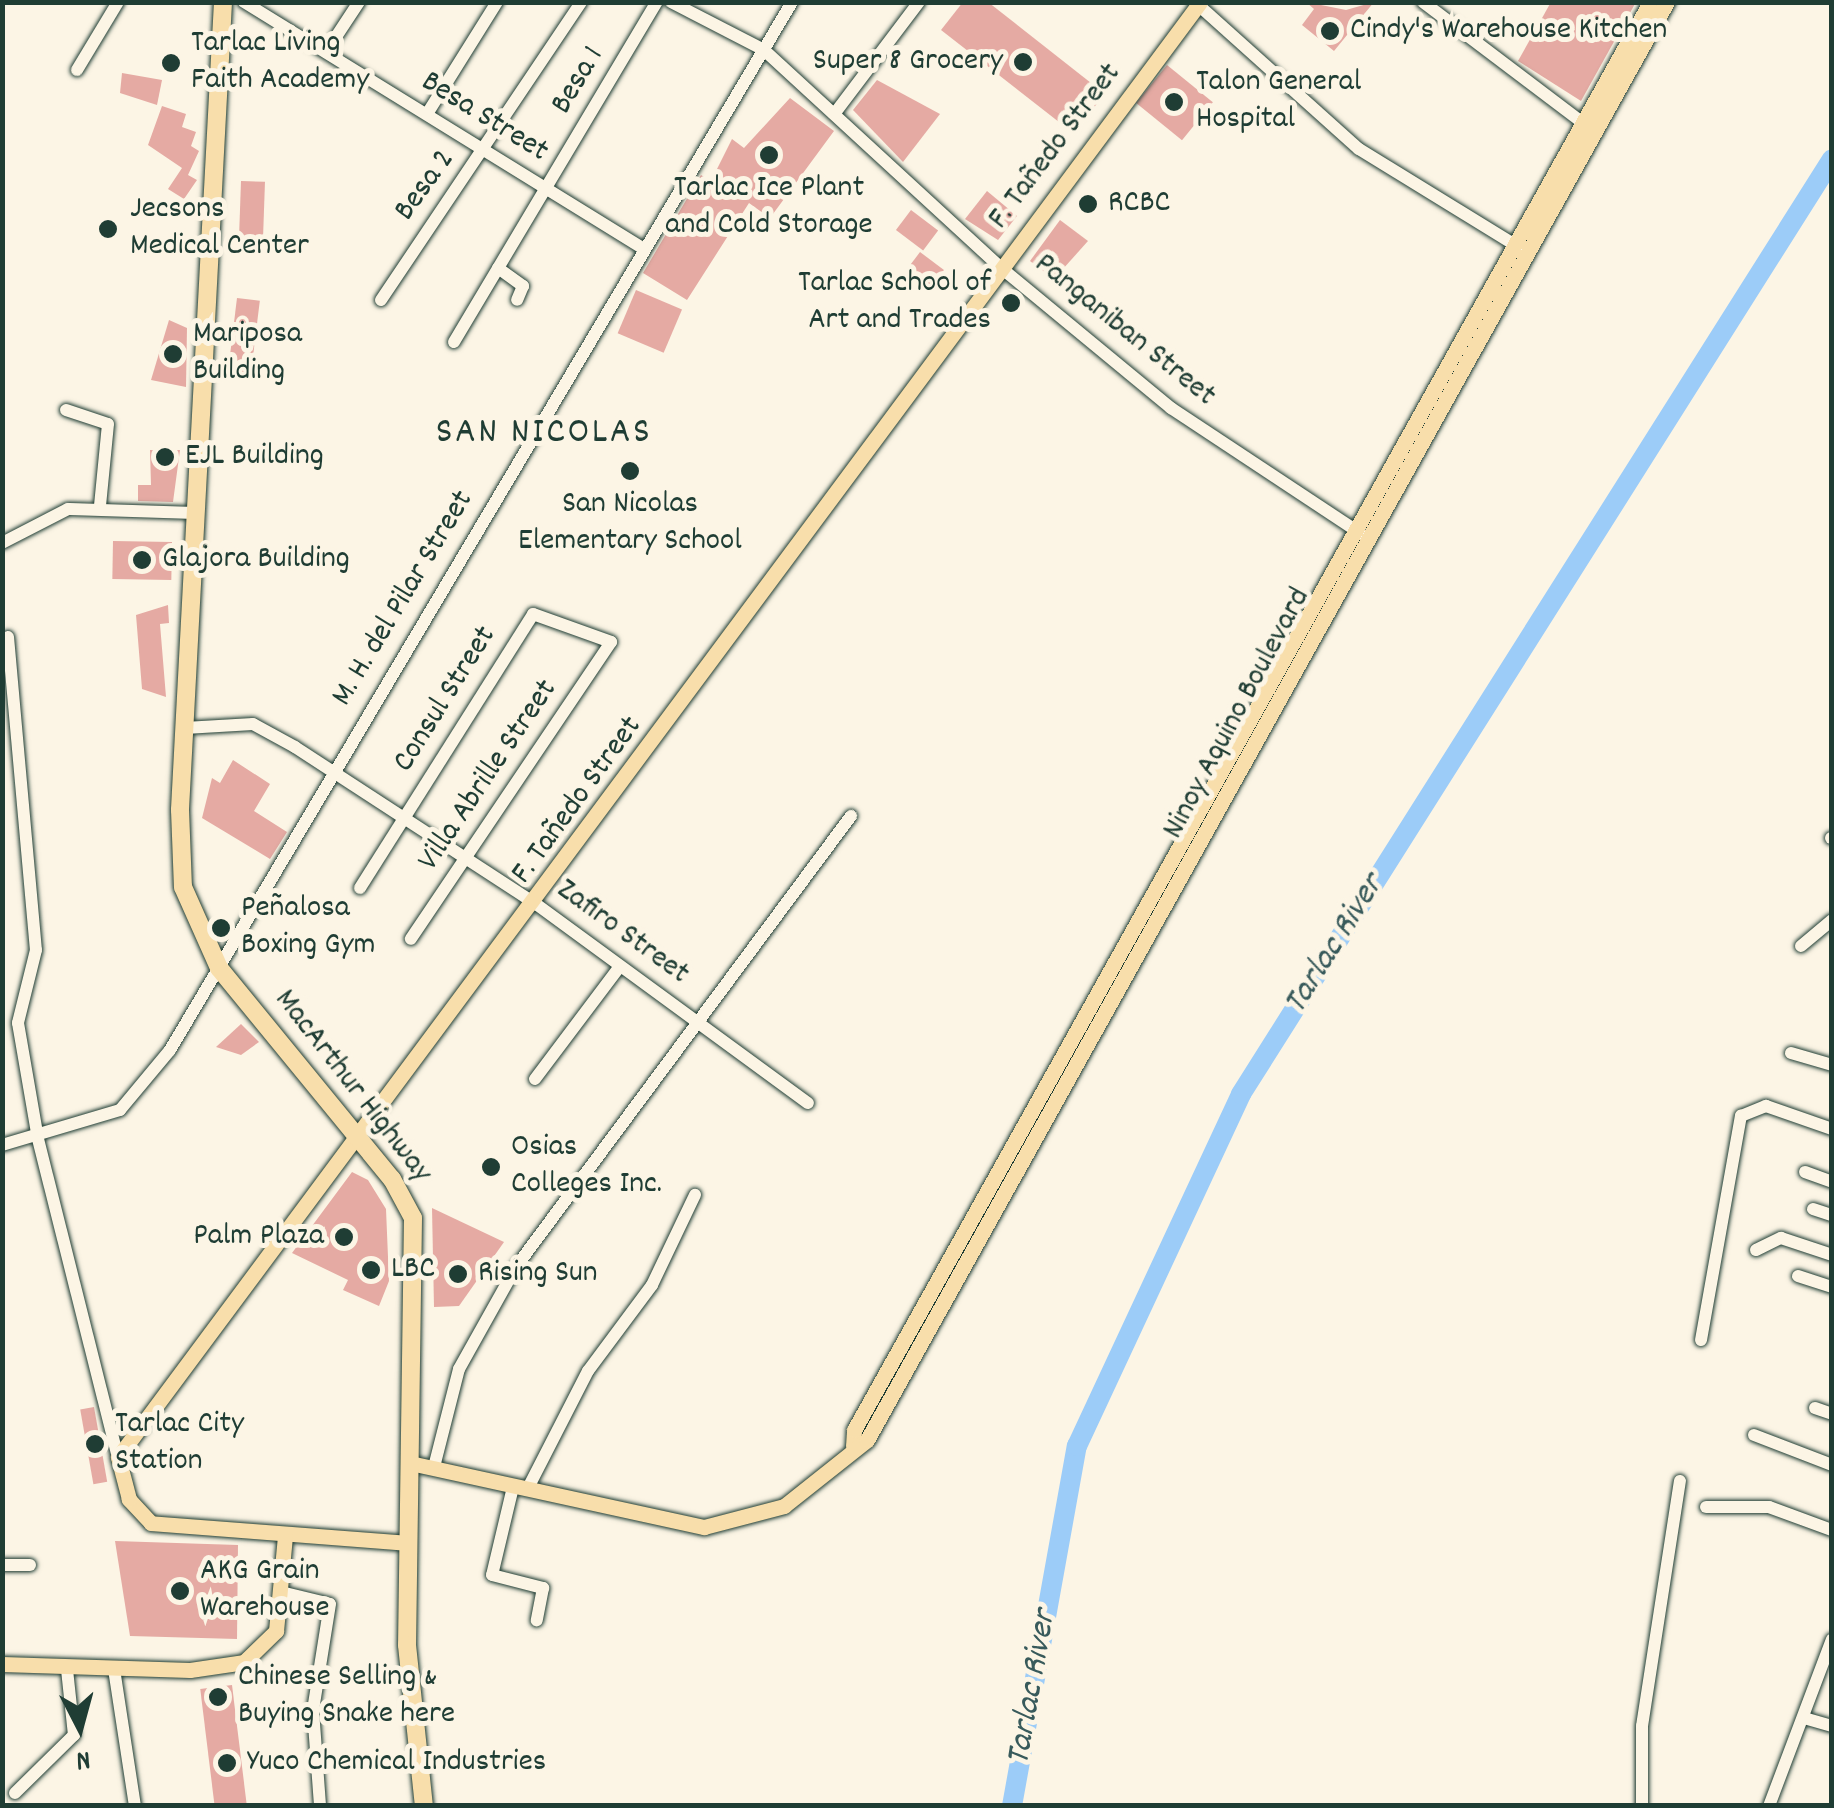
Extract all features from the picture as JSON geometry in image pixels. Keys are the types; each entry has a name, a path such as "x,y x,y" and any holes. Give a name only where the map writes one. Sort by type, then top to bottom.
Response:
{"highway":[{"name":"MacArthur Highway","path":"224,2 185,728 183,887 219,968 356,1137 414,1224 410,1700 424,1806"}],"main road":[{"name":"Ninoy Aquino Boulevard","path":"1589,128 1650,2"},
{"name":"Ninoy Aquino Boulevard","path":"410,1463 704,1527 784,1506 873,1432 1521,248 1667,2"},
{"name":"F. Tañedo Street","path":"118,1457 356,1137 536,904 1000,267 1198,3"},
{"path":"118,1457 127,1495 146,1520 409,1543"},
{"path":"2,1664 114,1669 244,1662 272,1640 281,1592 285,1535"}],"street":[{"path":"76,70 118,2"},
{"name":"Besa Street","path":"244,2 643,248"},
{"path":"326,52 358,2"},
{"path":"427,114 497,2"},
{"name":"Besa 2","path":"381,300 484,152 581,2"},
{"name":"Besa 1","path":"454,342 658,2"},
{"name":"Panganiban Street","path":"671,2 764,50 1000,267 1171,408 1364,535"},
{"name":"M. H. del Pilar Street","path":"2,1145 38,1139 127,1104 219,968 792,2"},
{"path":"835,112 920,2"},
{"path":"1423,2 1589,128"},
{"path":"1198,3 1376,162 1521,248"},
{"path":"498,268 524,286 518,300"},
{"path":"66,410 108,424 100,505"},
{"path":"2,543 68,509 100,505 197,513"},
{"name":"Consul Street","path":"360,888 533,614 612,643"},
{"path":"8,637 10,753 36,950 18,1015 38,1139 118,1457"},
{"name":"Villa Abrille Street","path":"411,939 612,643"},
{"name":"Zafiro Street","path":"185,728 253,724 407,814 808,1103"},
{"path":"434,1467 472,1340 516,1267 852,816"},
{"path":"1801,946 1832,920"},
{"path":"535,1079 620,966"},
{"path":"1791,1052 1832,1065"},
{"path":"1701,1340 1741,1116 1766,1106 1832,1130"},
{"path":"1805,1172 1832,1182"},
{"path":"538,1620 543,1588 492,1575 520,1489 588,1371 652,1284 695,1195"},
{"path":"1814,1209 1832,1215"},
{"path":"1756,1250 1781,1238 1832,1255"},
{"path":"1798,1276 1832,1287"},
{"path":"1815,1408 1832,1414"},
{"path":"1754,1435 1832,1465"},
{"path":"1642,1806 1642,1726 1680,1482"},
{"path":"1706,1508 1769,1507 1832,1530"},
{"path":"2,1565 30,1565"},
{"path":"281,1592 330,1604 313,1710 320,1806"},
{"path":"1768,1806 1832,1640"},
{"path":"15,1793 74,1735 68,1669"},
{"path":"114,1669 135,1806"},
{"path":"1804,1718 1832,1726"}],"building":[{"name":"Super 8 Grocery","path":"963,2 988,2 1105,94 1073,133 941,30"},
{"name":"Cindy's Warehouse Kitchen","path":"1306,2 1346,10 1374,2 1334,51 1302,25 1314,9"},
{"path":"1551,2 1636,2 1581,101 1518,61"},
{"name":"Talon General Hospital","path":"1167,65 1213,102 1182,140 1136,103"},
{"path":"122,73 162,80 157,105 120,93"},
{"path":"877,80 940,114 903,162 853,110"},
{"path":"790,98 834,131 770,218 749,203 687,300 643,273 701,175 711,181 732,139 744,148"},
{"path":"162,106 186,114 182,127 196,132 191,146 199,151 188,175 197,180 184,199 168,189 182,168 148,145"},
{"path":"241,181 265,182 263,253 239,252"},
{"path":"987,191 1017,216 998,240 965,219"},
{"path":"911,210 938,230 923,250 896,230"},
{"path":"1060,220 1088,241 1054,279 1030,261"},
{"path":"920,252 944,270 928,291 904,273"},
{"path":"636,290 682,310 664,353 618,333"},
{"path":"237,298 260,301 251,374 228,371"},
{"name":"Mariposa Building","path":"169,320 187,328 186,387 151,380"},
{"path":"150,450 180,450 173,502 138,501 138,485 151,485"},
{"name":"Glajora Building","path":"113,541 172,542 171,580 112,579"},
{"path":"168,605 169,623 160,624 166,697 142,689 136,615"},
{"path":"233,760 270,784 254,811 287,832 270,859 202,818 212,778 220,783"},
{"path":"241,1024 259,1042 241,1055 216,1047"},
{"name":"Palm Plaza","path":"352,1172 368,1180 386,1209 389,1281 379,1306 343,1290 348,1280 292,1253"},
{"name":"Rising Sun","path":"432,1208 504,1242 459,1306 434,1307"},
{"name":"Tarlac City Station","path":"94,1407 107,1482 93,1484 80,1409"},
{"name":"AKG Grain Warehouse","path":"115,1541 238,1545 237,1639 130,1636"},
{"name":"Yuco Chemical Industries","path":"232,1685 247,1806 215,1806 200,1689"}],"waterway":[{"name":"Tarlac River","path":"1012,1806 1077,1446 1241,1094 1832,159"}],"place":[{"name":"Cindy's Warehouse Kitchen","path":"1330,31"},
{"name":"Super 8 Grocery","path":"1023,62"},
{"name":"Tarlac Living Faith Academy","path":"171,63"},
{"name":"Talon General Hospital","path":"1174,102"},
{"name":"Tarlac Ice Plant and Cold Storage","path":"769,155"},
{"name":"RCBC","path":"1088,204"},
{"name":"Jecsons Medical Center","path":"108,229"},
{"name":"Tarlac School of Art and Trades","path":"1011,303"},
{"name":"Mariposa Building","path":"173,354"},
{"name":"EJL Building","path":"165,457"},
{"name":"San Nicolas Elementary School","path":"630,471"},
{"name":"Glajora Building","path":"142,560"},
{"name":"Peñalosa Boxing Gym","path":"221,928"},
{"name":"Osias Colleges Inc.","path":"491,1167"},
{"name":"Palm Plaza","path":"344,1237"},
{"name":"LBC","path":"371,1270"},
{"name":"Rising Sun","path":"458,1274"},
{"name":"Tarlac City Station","path":"95,1444"},
{"name":"AKG Grain Warehouse","path":"180,1591"},
{"name":"Chinese Selling & Buying Snake here","path":"218,1697"},
{"name":"Yuco Chemical Industries","path":"227,1763"}],"district":[{"name":"SAN NICOLAS","path":"544,434"}]}
